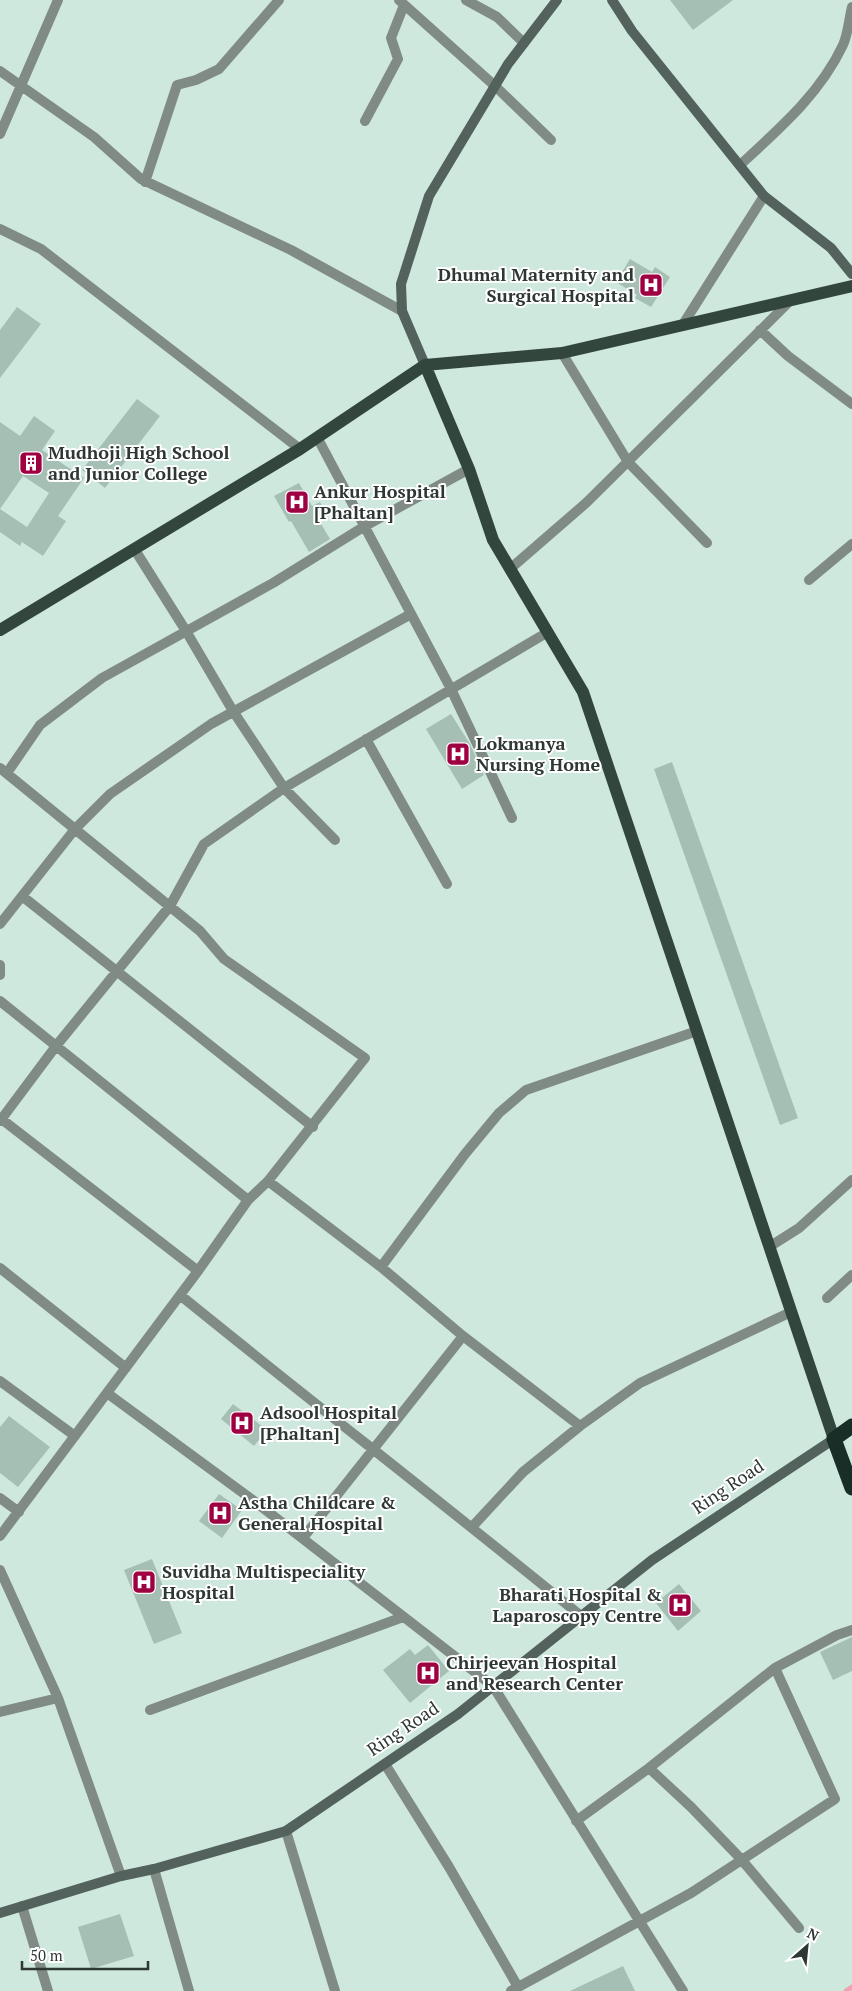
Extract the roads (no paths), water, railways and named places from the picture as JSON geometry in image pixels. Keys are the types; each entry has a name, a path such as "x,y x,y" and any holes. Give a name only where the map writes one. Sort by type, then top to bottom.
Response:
{"highway":[{"name":"Ring Road","path":"834,1438 852,1426"},
{"path":"834,1438 852,1488"}],"main road":[{"path":"556,0 508,64 429,196 401,284 402,311 469,469 493,540 583,692 834,1438"},
{"path":"612,0 632,30 764,196 831,248 852,274"},
{"path":"0,630 135,550 300,448 425,365 562,353 852,286"},
{"name":"Ring Road","path":"0,1913 122,1876 286,1831 458,1714 652,1560 834,1438"}],"street":[{"path":"0,134 58,0"},
{"path":"145,182 177,85 196,80 219,68 279,0"},
{"path":"466,0 497,17 524,43"},
{"path":"365,121 398,59 391,38 401,3 495,86 551,140"},
{"path":"740,165 797,112 817,89 843,44 852,8"},
{"path":"0,71 94,137 145,182 291,250 402,311"},
{"path":"682,326 764,196"},
{"path":"0,229 41,249 300,448"},
{"path":"510,569 586,503 791,300"},
{"path":"760,330 788,356 852,404"},
{"path":"562,353 628,462 707,543"},
{"path":"317,437 451,689 512,818"},
{"path":"0,1536 198,1271 248,1200 268,1181 313,1127 365,1058 224,959 200,931 3,771 40,725 102,678 273,583 365,526 469,469"},
{"path":"809,580 852,544"},
{"path":"135,550 186,631 233,712 284,788 335,840"},
{"path":"0,924 74,829 110,794 211,724 411,614"},
{"path":"198,1271 0,1119 56,1046 170,906 204,844 284,788 548,632"},
{"path":"366,739 447,884"},
{"path":"22,896 313,1127"},
{"path":"0,965 0,975"},
{"path":"0,1001 248,1200"},
{"path":"381,1267 465,1154 499,1113 526,1090 697,1031"},
{"path":"770,1247 799,1228 852,1180"},
{"path":"268,1181 381,1267 463,1336 580,1426"},
{"path":"0,1268 126,1368"},
{"path":"826,1298 852,1275"},
{"path":"180,1295 581,1616"},
{"path":"472,1527 522,1472 580,1426 640,1383 791,1312"},
{"path":"302,1538 371,1449 463,1336"},
{"path":"0,1381 75,1436"},
{"path":"107,1393 302,1538 493,1686 683,1991"},
{"path":"0,1498 19,1512"},
{"path":"0,1570 58,1698 122,1876"},
{"path":"150,1710 403,1617"},
{"path":"576,1821 649,1768 775,1668 837,1635 852,1630"},
{"path":"385,1764 449,1867 514,1989 691,1893 835,1799 775,1668"},
{"path":"0,1712 58,1698"},
{"path":"649,1768 691,1807 741,1859 799,1928"},
{"path":"286,1831 335,1991"},
{"path":"154,1868 189,1991"},
{"path":"22,1906 48,1991"}],"waterway":[{"path":"846,1991 852,1987"}],"place":[{"name":"Dhumal Maternity and Surgical Hospital","path":"651,285"},
{"name":"Mudhoji High School and Junior College","path":"31,463"},
{"name":"Ankur Hospital [Phaltan]","path":"297,502"},
{"name":"Lokmanya Nursing Home","path":"458,754"},
{"name":"Adsool Hospital [Phaltan]","path":"242,1423"},
{"name":"Astha Childcare & General Hospital","path":"220,1513"},
{"name":"Suvidha Multispeciality Hospital","path":"144,1582"},
{"name":"Bharati Hospital & Laparoscopy Centre","path":"680,1605"},
{"name":"Chirjeevan Hospital and Research Center","path":"428,1673"}]}
